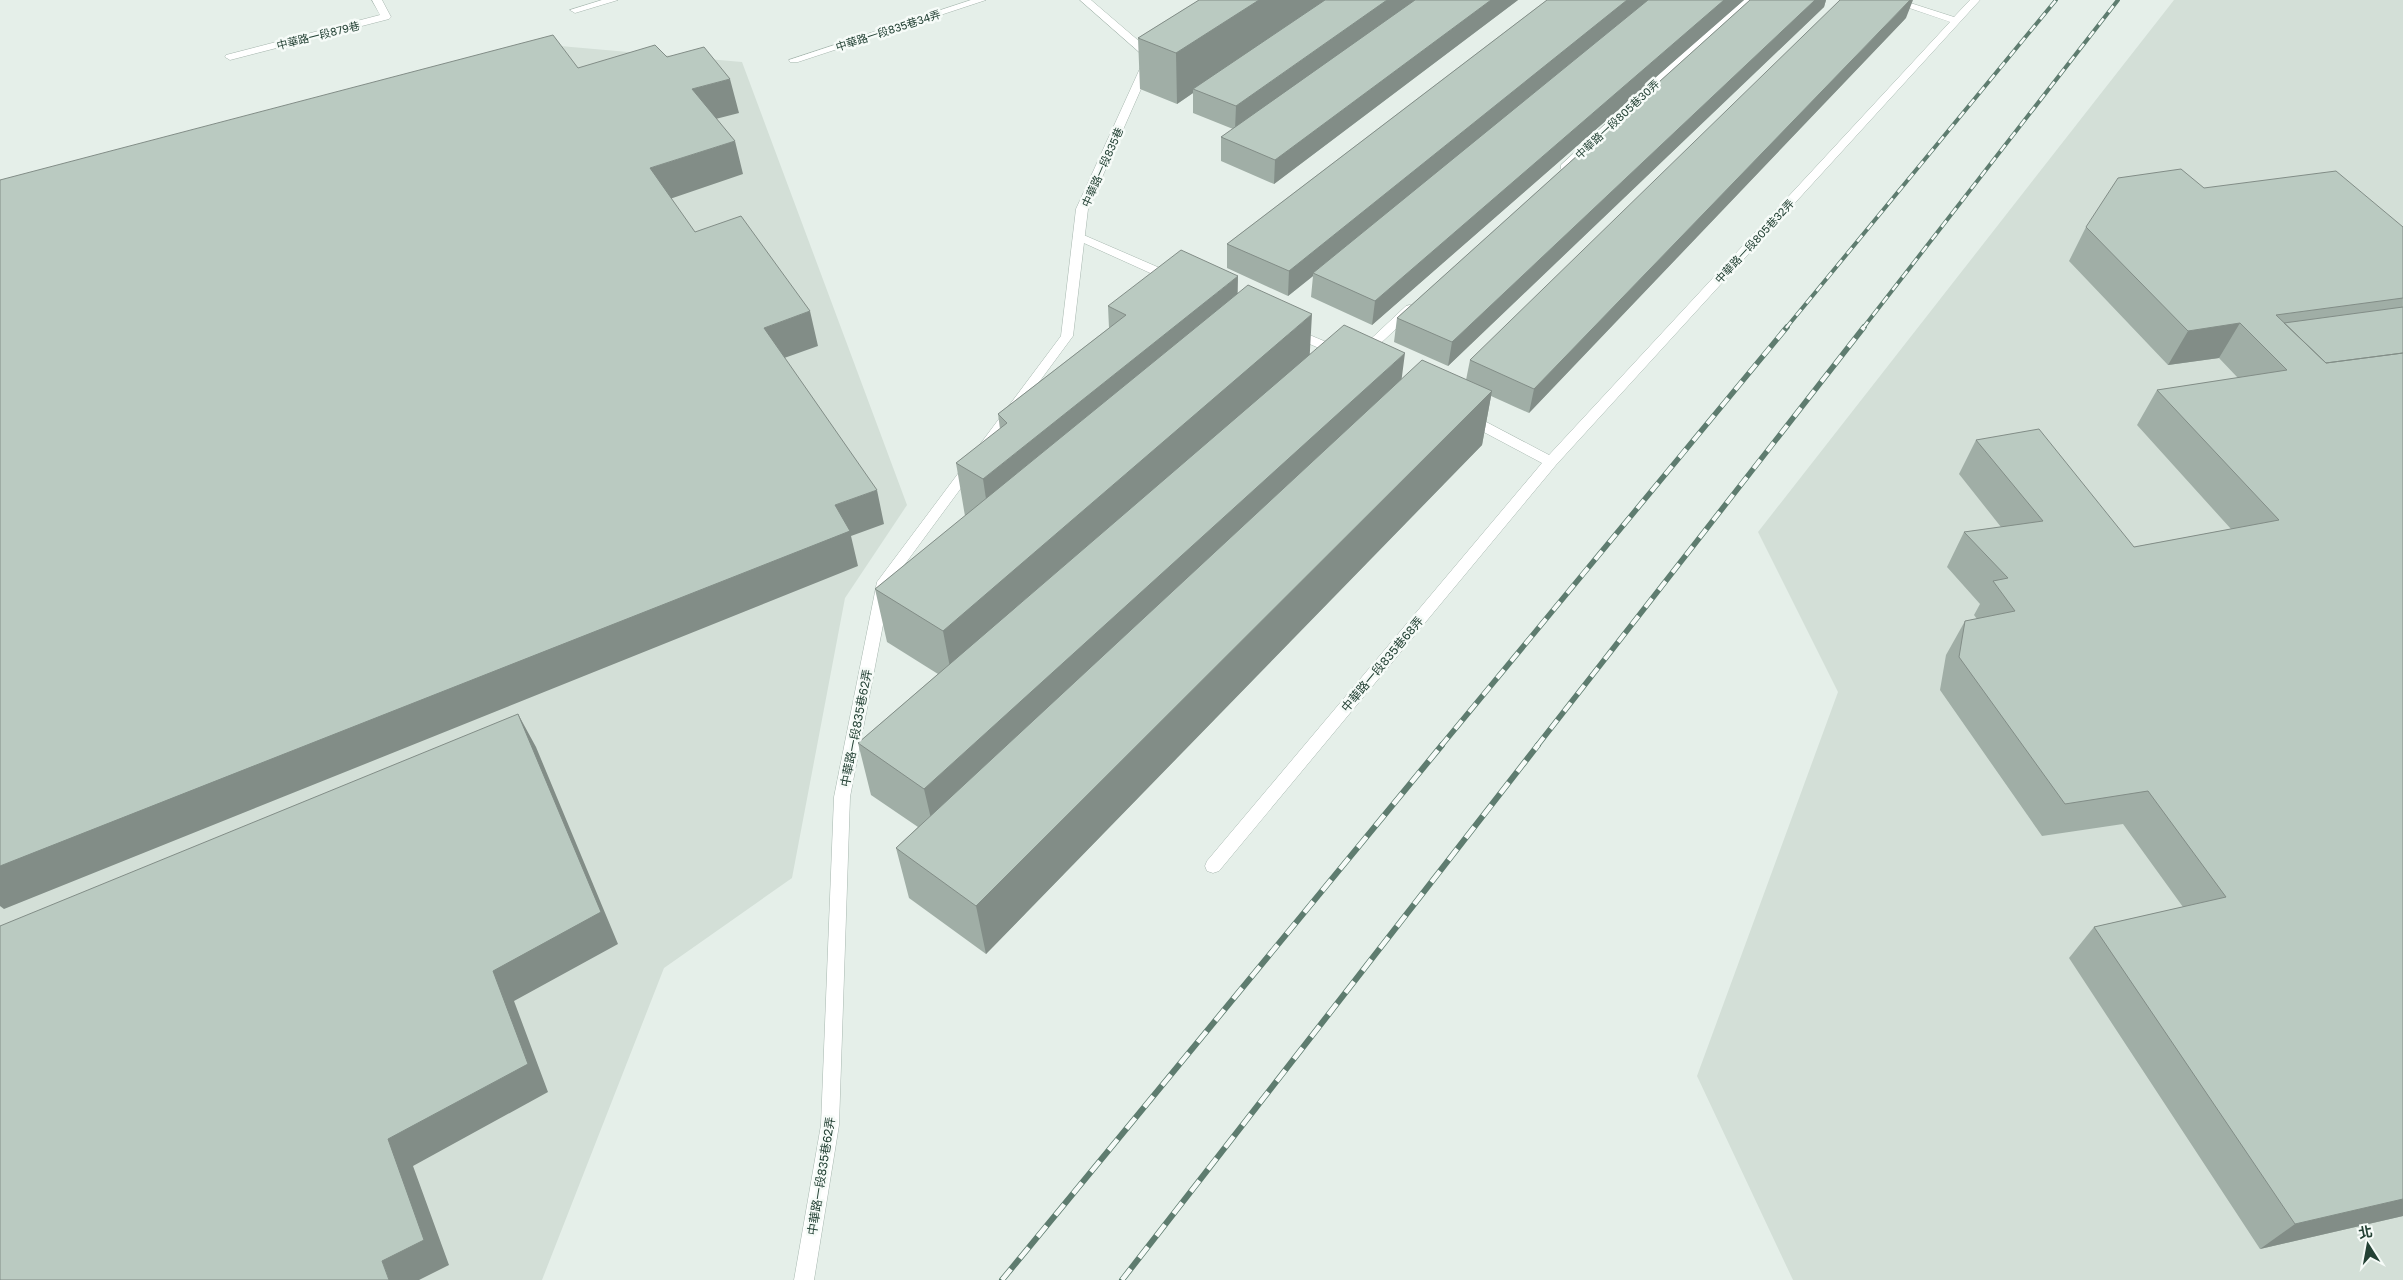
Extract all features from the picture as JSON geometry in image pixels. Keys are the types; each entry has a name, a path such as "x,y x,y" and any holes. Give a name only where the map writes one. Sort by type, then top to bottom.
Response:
{"street":[{"name":"中華路一段879巷","path":"230,57 386,17 377,0"},
{"path":"575,10 613,0"},
{"name":"中華路一段835巷34弄","path":"794,60 981,0"},
{"name":"中華路一段835巷","path":"1079,237 1082,209 1153,52 1085,0"},
{"name":"中華路一段805巷30弄","path":"1558,173 1746,0"},
{"path":"1891,0 1957,20"},
{"name":"中華路一段805巷32弄","path":"1551,462 1975,0"},
{"path":"1079,237 1186,284"},
{"name":"中華路一段835巷62弄","path":"804,1280 830,1125 842,798 884,582 1067,336 1079,237"},
{"path":"1284,328 1360,362 1421,300"},
{"path":"1457,412 1551,462"},
{"name":"中華路一段835巷68弄","path":"1213,866 1551,462"}],"shaded area":[{"path":"2174,0 2403,0 2403,1280 1793,1280 1697,1076 1838,692 1758,532"},
{"path":"560,46 742,62 907,505 845,598 792,878 664,968 542,1280 0,1280 0,198"}],"building":[{"path":"1199,0 1259,0 1176,53 1138,38"},
{"path":"1325,0 1387,0 1236,106 1193,89"},
{"path":"1415,0 1491,0 1275,160 1221,137"},
{"path":"1547,0 1627,0 1289,271 1227,244"},
{"path":"1648,0 1724,0 1375,301 1313,273"},
{"path":"1750,0 1815,0 1452,342 1397,318"},
{"path":"1840,0 1910,0 1534,389 1470,360"},
{"path":"553,35 578,68 655,45 667,57 704,47 730,79 692,89 735,141 650,168 695,232 741,216 810,311 764,328 877,490 835,505 850,531 0,866 0,180"},
{"path":"2181,169 2204,188 2336,171 2403,227 2403,298 2276,315 2326,363 2403,353 2403,1199 2295,1224 2094,927 2226,897 2148,791 2065,804 1959,657 1965,621 2015,611 1993,581 2008,578 1964,532 2043,521 1976,440 2039,429 2134,547 2279,520 2157,390 2287,370 2240,323 2188,331 2086,227 2118,178"},
{"path":"1181,250 1238,276 983,479 956,463 1007,423 998,414 1126,315 1108,306"},
{"path":"1248,285 1312,314 943,631 875,589"},
{"path":"2403,307 2403,353 2326,363 2284,323"},
{"path":"1344,325 1405,353 924,789 858,743"},
{"path":"1422,360 1492,391 976,906 896,848"},
{"path":"518,714 601,912 493,971 528,1064 388,1139 424,1240 382,1261 389,1280 0,1280 0,926"}],"railway":[{"path":"1786,328 2056,0"},
{"path":"1863,328 2118,0"},
{"path":"1441,746 1787,327"},
{"path":"1537,746 1864,327"},
{"path":"1002,1280 1442,745"},
{"path":"1122,1280 1538,745"}]}
